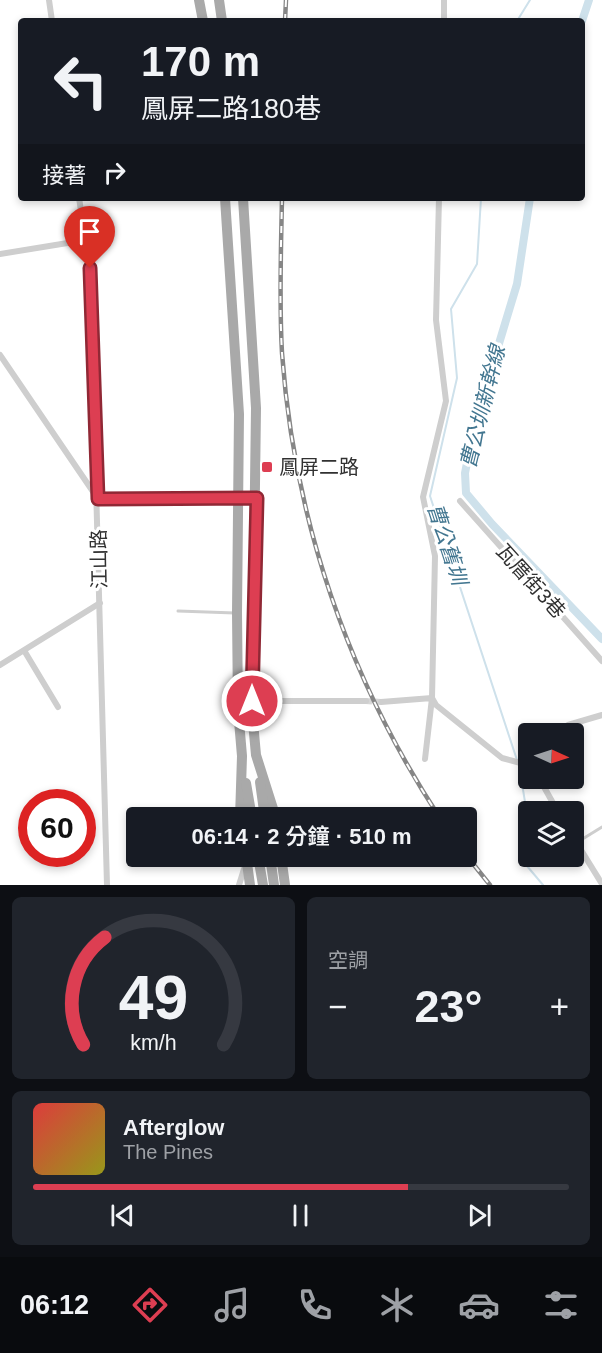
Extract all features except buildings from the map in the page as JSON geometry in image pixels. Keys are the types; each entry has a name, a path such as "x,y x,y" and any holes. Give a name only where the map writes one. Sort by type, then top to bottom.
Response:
{"main road":[{"path":"199,0 202,18"},
{"path":"219,0 222,18"},
{"path":"225,201 239,414 238,710 250,807"},
{"path":"243,201 256,408 257,498 252,701 256,755 263,807"},
{"path":"230,272 249,273"},
{"path":"256,755 273,807"},
{"path":"240,807 242,756"},
{"path":"247,867 250,885"},
{"path":"260,867 263,885"},
{"path":"272,867 274,885"},
{"path":"283,867 285,885"}],"street":[{"path":"49,0 52,18"},
{"path":"444,0 444,18"},
{"name":"江山路","path":"80,201 90,268 107,885"},
{"path":"425,759 432,698 435,556 423,497 446,401 436,320 439,201"},
{"path":"0,254 86,240"},
{"path":"0,355 98,499 257,498"},
{"name":"瓦厝街3巷","path":"460,501 602,661"},
{"path":"0,665 25,652 100,603"},
{"path":"25,652 58,707"},
{"path":"381,702 432,698"},
{"path":"432,698 436,705 508,761 518,762"},
{"path":"252,701 366,701"},
{"path":"575,723 602,715"},
{"path":"584,855 602,884"},
{"path":"239,885 244,867"}],"lane":[{"path":"177,610 237,613"},
{"path":"584,835 602,826"}],"waterway":[{"name":"曹公舊圳","path":"519,18 530,0"},
{"name":"曹公圳新幹線","path":"583,18 589,0"},
{"name":"曹公舊圳","path":"481,201 477,264 451,309 457,378 430,496 517,760"},
{"name":"曹公圳新幹線","path":"530,201 517,284 475,423 465,473 466,493 492,524 602,639"},
{"name":"曹公舊圳","path":"523,789 527,866 543,885"}],"tunnel":[{"path":"366,701 381,702"}],"railway":[{"path":"285,18 286,0"},
{"path":"282,201 280,295 282,353 288,415 313,537 331,596 378,710 407,765 433,807"},
{"path":"476,867 490,885"}],"place":[{"name":"鳳屏二路","path":"267,467"}],"route":[{"path":"90,268 98,499 257,498 252,701"}]}
